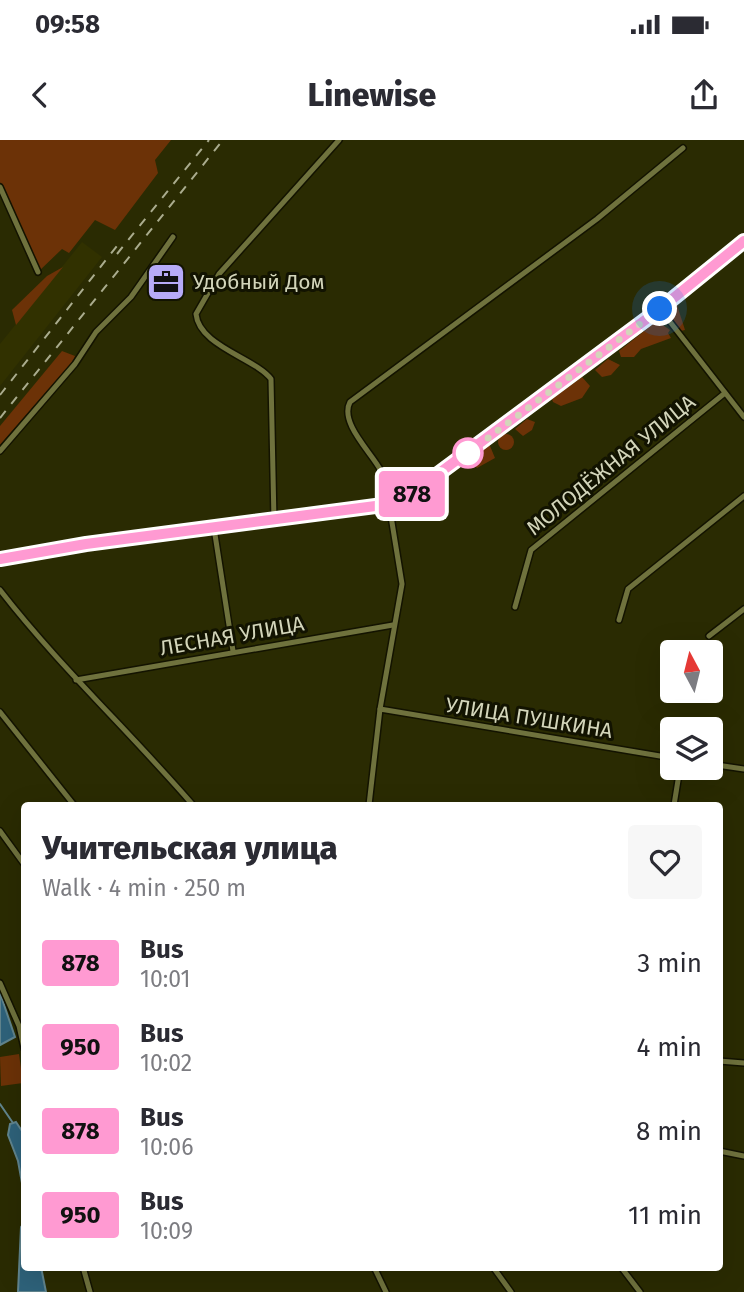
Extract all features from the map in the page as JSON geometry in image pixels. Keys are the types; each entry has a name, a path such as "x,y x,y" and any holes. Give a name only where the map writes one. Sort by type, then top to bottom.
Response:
{"street":[{"path":"274,521 271,379 221,347 198,324 198,309 219,274 339,140"},
{"path":"369,802 380,709 402,584 390,503 380,470 350,420 347,409 350,402 597,219 683,148"},
{"path":"0,187 38,272"},
{"path":"0,451 75,364 96,332 131,296 173,237"},
{"path":"0,559 390,503 420,489 660,309 744,241"},
{"path":"660,309 743,414"},
{"name":"МОЛОДЁЖНАЯ УЛИЦА","path":"515,607 531,550 725,393"},
{"path":"619,620 628,589 744,496"},
{"path":"214,528 233,651"},
{"path":"0,590 76,680 138,743 190,802"},
{"path":"709,636 744,610"},
{"name":"ЛЕСНАЯ УЛИЦА","path":"76,680 393,625"},
{"name":"УЛИЦА ПУШКИНА","path":"380,709 660,756"},
{"path":"0,712 72,802"},
{"path":"723,766 744,769"},
{"path":"674,802 678,780"},
{"path":"0,831 21,860"},
{"path":"0,983 21,1035"},
{"path":"723,1061 744,1063"},
{"path":"723,1153 744,1156"},
{"path":"84,1271 90,1292"},
{"path":"375,1271 386,1292"},
{"path":"496,1271 511,1292"},
{"path":"624,1271 640,1292"}],"shaded area":[{"path":"0,140 171,140 155,160 158,173 115,230 95,220 69,253 62,249 38,272 0,187"},
{"path":"82,242 102,257 0,386 0,344"},
{"path":"63,267 16,325 12,310 47,276"},
{"path":"677,305 685,330 681,331 669,315"},
{"path":"657,321 670,330 668,333 671,338 641,349 634,357 621,357 619,351"},
{"path":"62,351 75,356 74,360 0,445 0,426"},
{"path":"608,359 620,365 611,375 602,377 595,370"},
{"path":"582,377 590,386 582,398 561,406 553,402 552,399"},
{"path":"527,419 535,422 532,430 523,436 515,429"},
{"path":"503,434 509,434 514,442 512,448 503,450 498,445 498,439"},
{"path":"490,446 495,458 477,468 468,458"},
{"path":"19,1054 21,1083 1,1086 0,1057"}],"water":[{"path":"0,993 15,1037 0,1045"},
{"path":"16,1122 21,1130 21,1178 8,1135 10,1124"},
{"path":"21,1227 21,1271 42,1271 46,1292 18,1292"}],"waterway":[{"path":"0,1104 13,1123"}],"railway":[{"path":"117,254 209,140"},
{"path":"0,418 223,140"},
{"path":"0,395 120,242"}],"bus line":[{"name":"878","path":"0,559 86,544 383,505 407,497 660,309 744,241"}],"place":[{"name":"Удобный Дом","path":"166,282"}],"route":[{"path":"468,453 660,309"}]}
